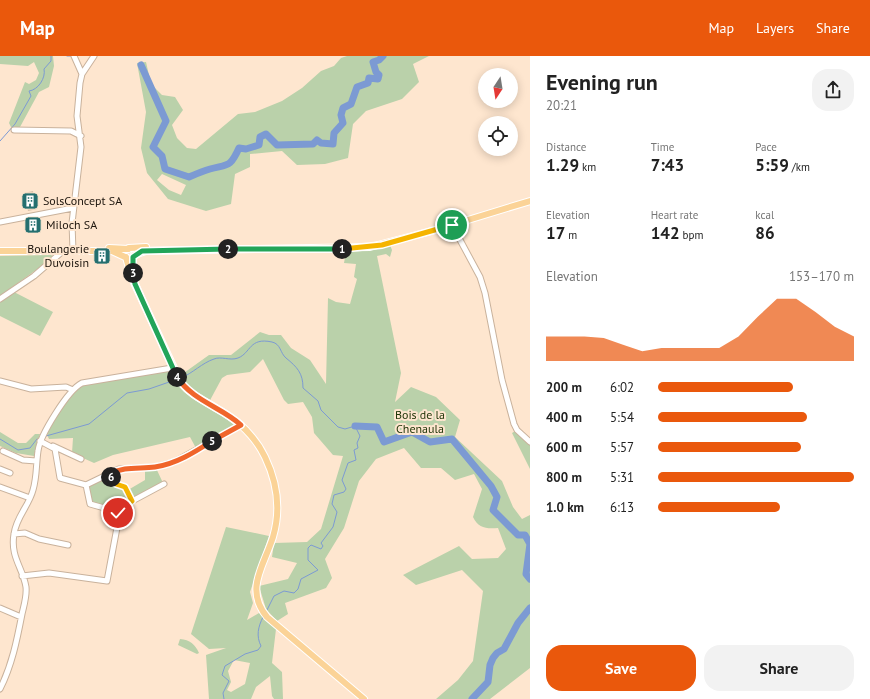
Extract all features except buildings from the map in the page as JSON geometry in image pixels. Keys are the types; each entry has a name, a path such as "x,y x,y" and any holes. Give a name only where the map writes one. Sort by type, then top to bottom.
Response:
{"main road":[{"path":"87,250 112,251 129,259 146,251 223,249 350,249 376,246 530,201"},
{"path":"0,251 73,251 161,247 223,249"},
{"path":"129,248 133,250 134,256 132,270 135,284"},
{"path":"129,248 124,252 135,284 172,368 181,383 193,395 228,415 241,425 255,441 264,455 273,476 277,502 273,537 258,574 256,593 260,609 267,617 364,699"}],"street":[{"path":"73,251 73,208 80,171 81,136 77,116 82,74 94,56"},
{"path":"75,58 82,74"},
{"path":"14,130 71,131 81,136"},
{"path":"0,222 73,208"},
{"path":"452,225 480,277 485,293 502,380 517,430 530,442"},
{"path":"0,299 34,276 63,251"},
{"path":"0,689 12,661 22,617 26,586 15,557 14,534 21,513 30,498 35,484 36,462 40,441 73,390 82,383 172,368"},
{"path":"0,381 31,390 66,387 73,390"},
{"path":"53,446 56,451 60,478 86,485 110,474 119,468 156,467 174,462 241,425"},
{"path":"40,441 81,459"},
{"path":"3,451 23,460 36,462"},
{"path":"0,469 10,473"},
{"path":"110,474 116,484 125,487 132,501"},
{"path":"22,576 49,573 80,576 102,582 107,581 118,513 123,506 164,484"},
{"path":"86,485 90,504 118,513"},
{"path":"0,486 30,498"},
{"path":"14,534 25,533 39,539 68,545"},
{"path":"0,608 22,617"}],"green space":[{"path":"0,56 53,56 54,66 49,87 39,92 20,127 11,127 9,123 25,82 29,84 36,80 39,73 34,62 28,66 0,64"},
{"path":"347,56 429,56 413,64 419,82 402,99 366,111 353,124 348,158 325,164 297,165 282,151 250,154 250,167 235,174 231,204 206,211 168,199 147,173 141,148 146,112 137,63 146,62 151,84 162,95 175,97 183,110 172,125 177,138 187,148 196,149 238,114 255,112 282,101 302,88 321,71 334,66 341,58","holes":["162,174 186,185 181,195 169,190 157,180"]},
{"name":"Bois de la Chenaula","path":"390,245 392,250 390,257 386,254 377,256 401,373 395,402 411,387 436,397 460,420 455,437 502,481 513,507 522,519 530,515 530,668 490,699 436,699 458,680 473,661 483,591 462,570 416,585 403,575 459,546 472,559 498,558 506,549 498,528 480,526 473,517 482,489 474,474 455,480 441,468 421,468 404,448 376,459 359,481 344,528 325,559 332,578 326,588 285,603 288,614 277,621 266,609 259,586 288,579 297,563 272,557 274,543 307,542 321,529 343,456 333,455 314,433 312,417 303,402 288,404 284,400 263,359 250,372 227,375 222,378 208,404 241,425 197,450 190,437 113,455 94,463 72,453 73,438 49,439 47,435 49,428 74,391 85,385 172,368 181,375 209,355 231,355 260,332 269,335 281,335 291,348 310,360 326,384 328,298 336,302 350,304 357,279 354,277 356,264 344,263 346,252"},
{"path":"51,255 54,257 0,296 0,256"},
{"path":"14,292 53,312 40,336 0,316 0,301"},
{"path":"517,430 530,442 530,469 512,433"},
{"path":"0,432 18,443 26,443 35,434 40,434 34,456 16,453 0,446"},
{"path":"156,468 163,483 133,499 128,490 145,480 145,469"},
{"path":"105,477 117,483 130,500 120,505 118,510 92,504 88,485"},
{"path":"226,527 269,536 250,592 253,603 247,620 259,613 276,629 272,663 282,672 283,699 274,699 272,696 270,676 256,687 251,699 209,699 206,655 226,648 209,649 191,634","holes":["234,660 250,663 245,684 231,692 227,690 231,682 228,671"]},
{"path":"180,639 187,640 192,643 199,653 197,654 178,645"}],"waterway":[{"path":"0,141 15,124 31,96 29,91 38,86 43,80 44,69 51,61 51,56"},
{"path":"67,56 72,56"},
{"path":"141,65 166,121 153,147 162,156 165,169 189,177 228,164 231,162 239,148 246,149 259,145 260,137 266,134 277,145 313,144 317,140 321,143 333,144 334,133 343,123 341,115 343,108 351,104 357,87 368,83 369,78 378,79 379,75 376,72 373,62 379,60 383,56"},
{"path":"181,378 214,359 238,358 246,353 251,346 259,342 272,342 279,347 284,356 299,371 302,378 303,388 318,401 321,410 338,427 345,429 355,426 360,436 357,443 358,448 354,450 356,460 348,463 342,480 346,489 344,492 334,495 332,504 337,512 333,527 321,543 323,546 321,549 311,545 308,548 308,560 318,570 301,579 298,589 294,593 284,591 274,596 267,610"},
{"path":"46,436 89,424 127,393 149,389 175,380"},
{"path":"355,426 377,427 384,442 412,432 430,442 452,439 491,486 497,497 493,510 518,535 525,535 530,544 526,574 530,579"},
{"path":"0,439 18,450 30,448 37,439"},
{"path":"472,699 488,682 490,665 493,658 497,653 504,649 518,623 530,608"},
{"path":"224,699 223,693 229,681 222,675 225,666 245,654 258,650 261,646 258,639 258,632 263,617"}],"place":[{"name":"SolsConcept SA","path":"30,201"},
{"name":"Miloch SA","path":"33,225"},
{"name":"Boulangerie Duvoisin","path":"102,256"}],"route":[{"path":"118,513 123,506 132,501 125,487 116,484 110,474 119,468 156,467 174,462 241,425 228,415 193,395 186,389 176,376 135,284 132,270 134,255 142,251 362,248 393,242 452,225"}]}
